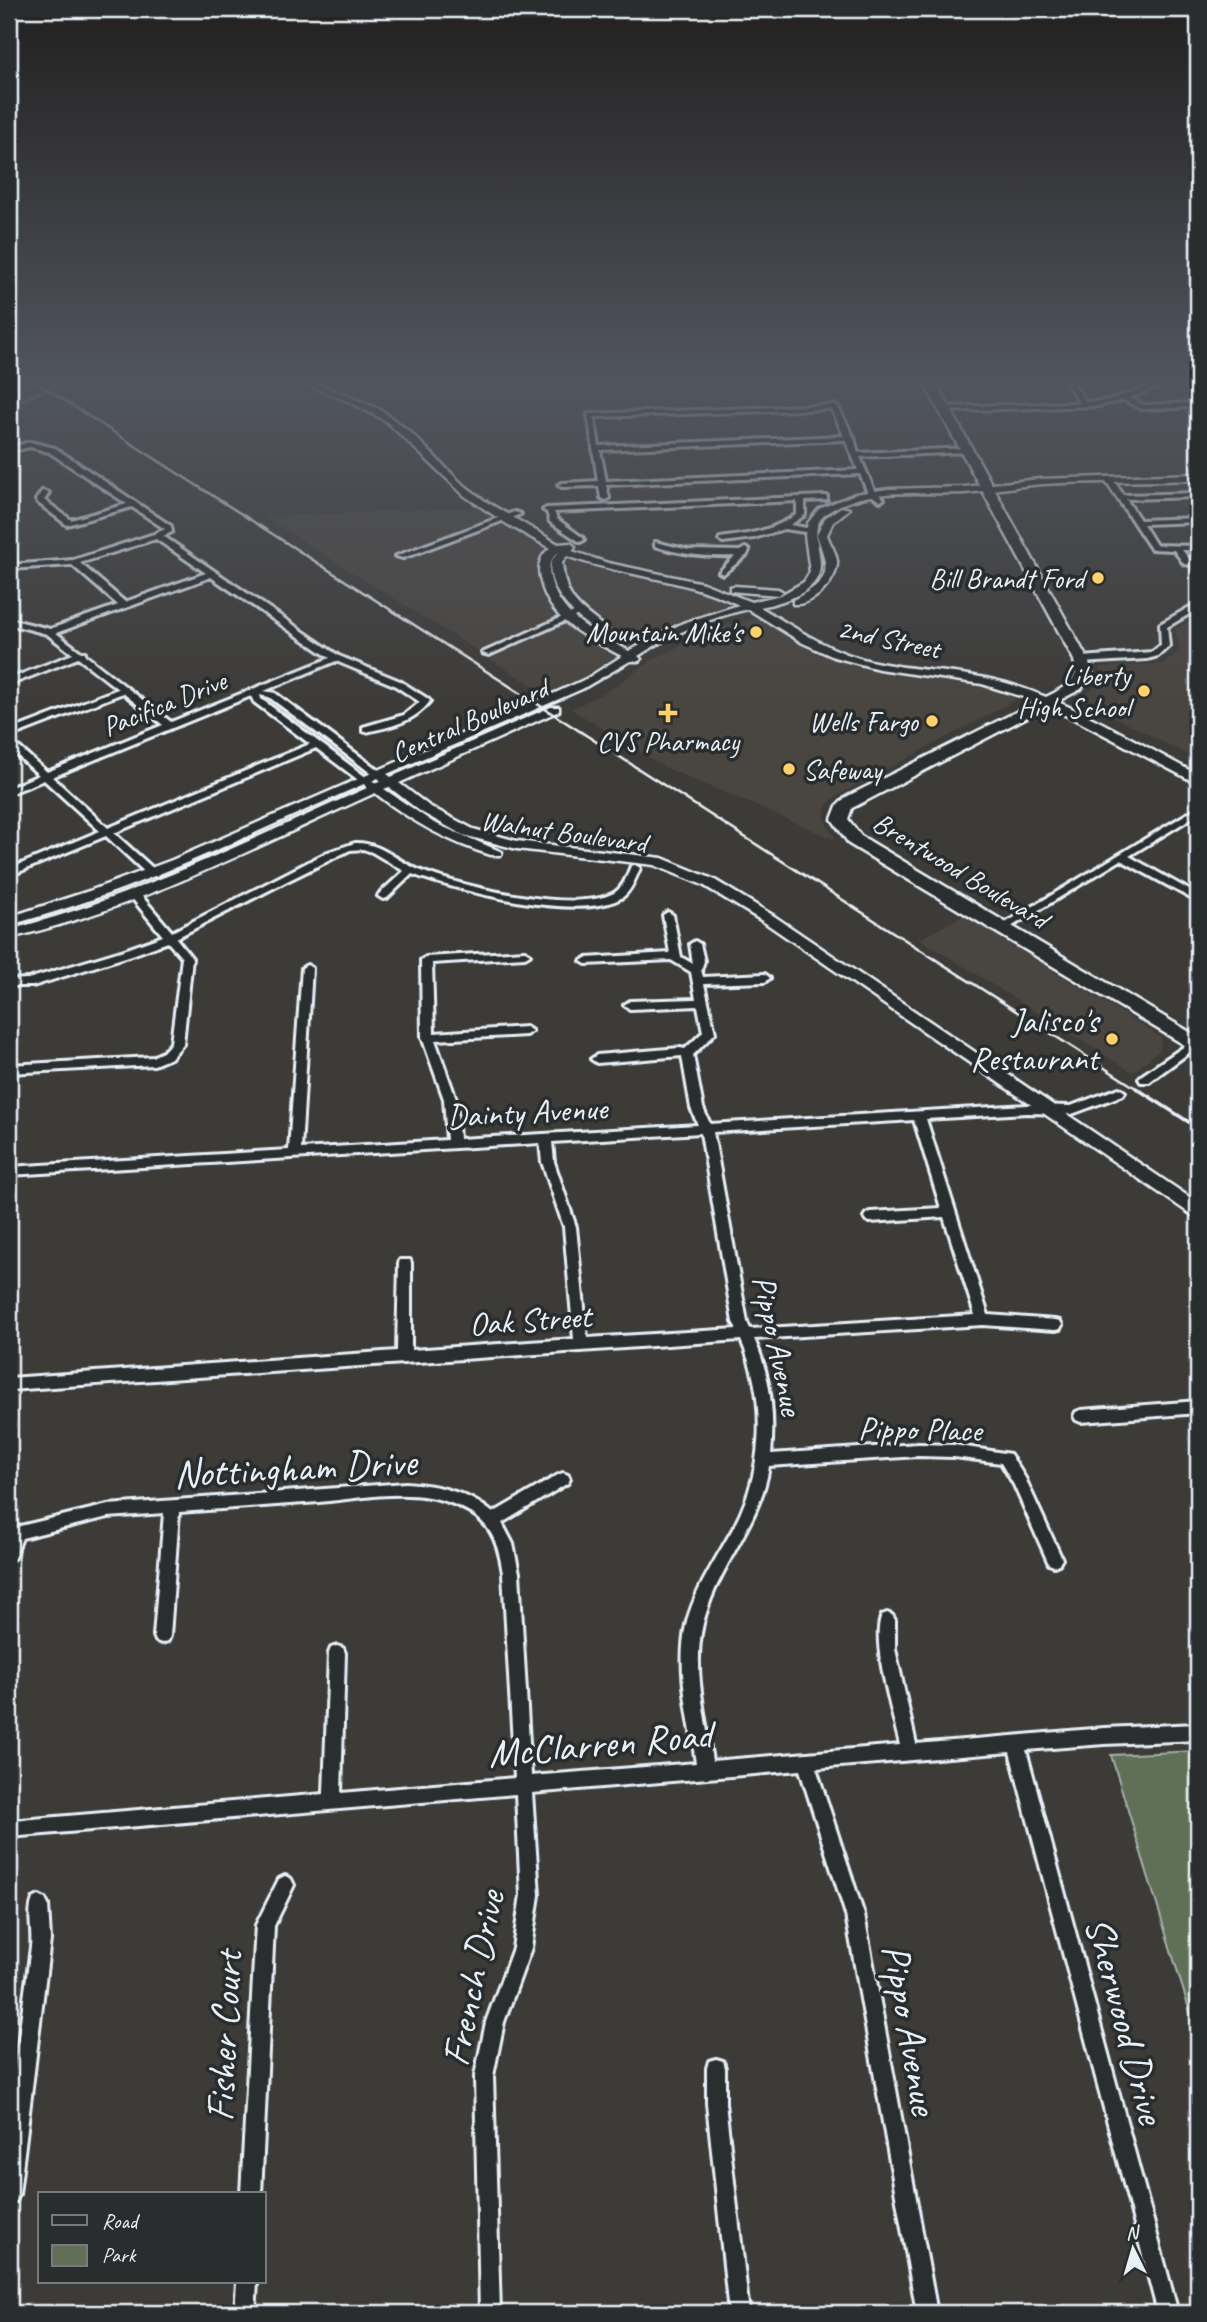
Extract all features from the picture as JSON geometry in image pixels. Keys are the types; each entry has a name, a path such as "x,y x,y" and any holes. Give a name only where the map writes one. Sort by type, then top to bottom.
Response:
{"main road":[{"path":"989,491 1081,660"},
{"name":"Brentwood Boulevard","path":"1081,660 1084,673 1081,681 1053,699 852,801 845,806 840,820 855,840 1197,1045"}],"street":[{"path":"9,567 74,562 169,530 109,489"},
{"path":"466,489 569,546"},
{"path":"477,489 524,528 543,565 548,596 566,619 579,630 638,655"},
{"path":"603,489 605,498"},
{"path":"873,489 877,497"},
{"path":"524,528 603,556 705,579 734,589 770,593 805,587 817,569 817,557 809,531 817,515 830,506 877,497 1006,489"},
{"path":"1115,489 1154,547 1198,548"},
{"path":"44,493 40,500 70,523 131,505"},
{"path":"1121,498 1198,495"},
{"name":"Central Boulevard","path":"762,607 811,595 828,578 832,560 822,535 828,520 845,508 877,497"},
{"path":"638,655 597,629 564,596 558,580 557,561 577,536 553,520 548,510 824,498"},
{"path":"723,540 751,538 786,527 801,515 801,499"},
{"path":"400,556 512,516"},
{"path":"1137,522 1198,520"},
{"path":"786,527 809,531"},
{"path":"157,536 336,658 397,683 425,701 407,715 383,726 366,729"},
{"path":"723,572 744,553 751,538"},
{"path":"658,544 678,552 694,554 744,553"},
{"path":"543,565 544,558 569,546"},
{"name":"2nd Street","path":"569,546 613,567 698,585 762,607 802,629 855,652 900,663 976,670 1004,676 1198,769"},
{"path":"1177,549 1187,562 1198,564"},
{"path":"74,562 124,605"},
{"path":"50,632 211,574"},
{"name":"Central Boulevard","path":"9,934 64,920 135,895 383,778 585,694 638,655 762,607 805,587"},
{"path":"734,589 762,607"},
{"path":"1081,660 1155,654 1165,646 1163,626 1198,606"},
{"path":"486,653 579,613"},
{"path":"9,621 50,632 82,654 169,725"},
{"path":"9,682 82,654"},
{"name":"Pacifica Drive","path":"9,791 336,658"},
{"path":"9,734 124,690"},
{"name":"Walnut Boulevard","path":"254,691 272,695 383,778 452,825 487,839 536,848 656,861 708,882 741,900 1198,1211"},
{"name":"Walnut Boulevard","path":"254,691 257,700 316,745 417,819 457,841 515,855 680,872"},
{"name":"2nd Street","path":"1053,699 1198,780"},
{"path":"9,743 153,874"},
{"path":"9,873 316,745"},
{"name":"Central Boulevard","path":"9,921 74,903 153,874 370,784"},
{"path":"1003,928 1198,810"},
{"path":"9,983 29,983 171,936 275,882 350,848 369,848 411,870 451,884 500,895 583,903 599,901 620,893 635,869"},
{"path":"1121,856 1198,899"},
{"path":"383,896 411,870"},
{"path":"9,1069 154,1060 167,1055 177,1044 187,958 135,895"},
{"path":"668,915 676,956 697,975 765,978"},
{"path":"597,1059 680,1052 687,1054 709,1033 697,975 699,961 695,944"},
{"path":"453,1143 450,1099 428,1037 426,960 525,954"},
{"path":"586,961 676,956"},
{"path":"295,1153 307,968"},
{"path":"630,1005 703,1002"},
{"path":"428,1037 526,1031"},
{"path":"1145,1079 1197,1045"},
{"name":"Pippo Avenue","path":"687,1054 697,1108 706,1129 740,1322 751,1346 766,1421 765,1460 759,1491 704,1591 693,1630 692,1675 705,1769"},
{"path":"1048,1109 1072,1110 1119,1092"},
{"name":"Dainty Avenue","path":"9,1171 1048,1109"},
{"path":"919,1117 983,1320"},
{"path":"546,1138 548,1162 570,1227 581,1344"},
{"path":"870,1217 948,1212"},
{"path":"404,1356 405,1263"},
{"name":"Oak Street","path":"9,1384 746,1333 983,1320 1055,1325"},
{"path":"1082,1416 1198,1406"},
{"name":"Pippo Place","path":"765,1460 918,1450 954,1451 1005,1458 1020,1482 1054,1559"},
{"path":"492,1521 563,1479"},
{"name":"Nottingham Drive","path":"9,1553 17,1533 107,1511 406,1489 431,1490 458,1497 492,1521 505,1542 511,1573 524,1784"},
{"path":"162,1636 172,1507"},
{"path":"887,1620 887,1649 910,1753"},
{"path":"332,1802 337,1653"},
{"name":"McClarren Road","path":"9,1829 1104,1736 1198,1732"},
{"name":"Sherwood Drive","path":"1016,1744 1168,2313"},
{"name":"Pippo Avenue","path":"806,1762 855,1914 926,2313"},
{"name":"French Drive","path":"490,2313 484,2076 495,2022 522,1948 530,1895 524,1784"},
{"name":"Fisher Court","path":"251,2192 265,1925 285,1885"},
{"path":"9,2194 41,1941 38,1905"},
{"path":"716,2068 716,2103 739,2313"},
{"path":"246,2313 247,2284"}],"shaded area":[{"path":"478,507 542,547 589,565 713,593 728,600 728,605 678,622 640,639 583,678 546,694 264,517"},
{"name":"Liberty High School","path":"1198,617 1198,760 1079,699 1100,683 1100,667 1163,664 1180,650 1175,629"},
{"path":"753,618 763,620 814,652 845,663 983,685 1015,695 1016,700 835,797 825,808 824,819 836,840 664,767 571,709 611,689 655,658 725,625"},
{"path":"964,915 1161,1037 1161,1048 1133,1073 920,939"}],"green space":[{"path":"1198,1751 1198,2038 1111,1755"}],"railway":[{"path":"203,489 1139,1090"},
{"path":"1136,1088 1198,1128"}],"place":[{"name":"Bill Brandt Ford","path":"1098,578"},
{"name":"Mountain Mike's","path":"756,632"},
{"name":"Liberty High School","path":"1144,691"},
{"name":"CVS Pharmacy","path":"668,713"},
{"name":"Wells Fargo","path":"932,721"},
{"name":"Safeway","path":"789,769"},
{"name":"Jalisco's Restaurant","path":"1112,1039"}]}
